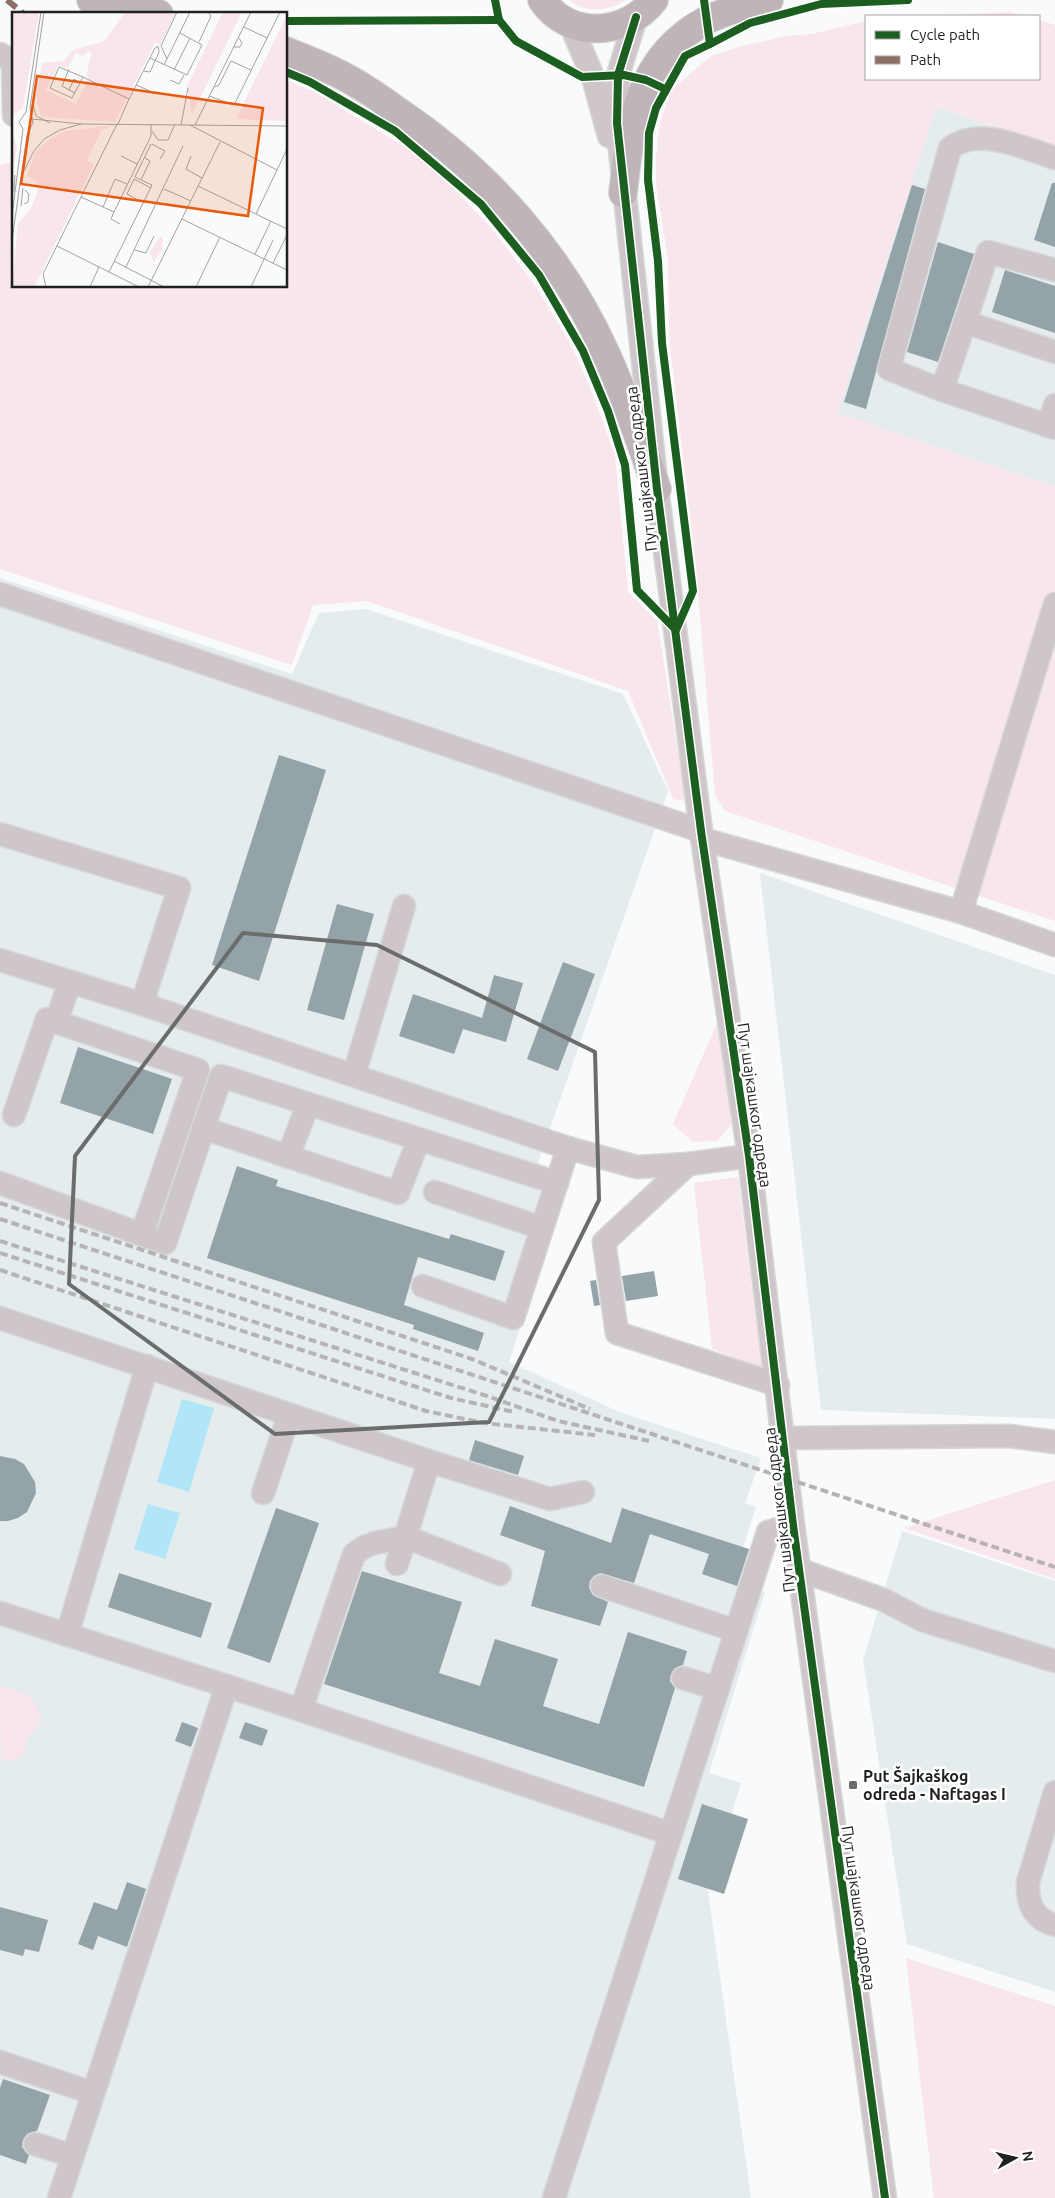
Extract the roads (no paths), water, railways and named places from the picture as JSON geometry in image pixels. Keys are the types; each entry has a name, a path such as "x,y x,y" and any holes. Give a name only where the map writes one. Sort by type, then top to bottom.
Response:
{"main road":[{"path":"92,0 149,12"},
{"path":"542,0 558,16 570,24 587,28 604,29 621,25 645,9"},
{"path":"623,193 630,132 640,96 646,80 668,49 684,35 708,19 769,0"},
{"path":"288,52 336,72 424,128 462,158 506,202 547,253 574,292 592,325 625,400 656,489"}],"street":[{"name":"Пут шајкашког одреда","path":"645,9 618,75 617,89 623,193 656,489 701,835 748,1156 778,1385 793,1525 884,2198"},
{"name":"Пут шајкашког одреда","path":"570,24 593,77 623,193"},
{"path":"0,54 12,61"},
{"path":"1053,420 942,390 889,368 950,148 960,140 980,137 1055,158"},
{"path":"942,390 988,252 1055,270"},
{"path":"965,322 1055,352"},
{"path":"0,594 701,835 961,912 1055,945"},
{"path":"961,912 1055,604"},
{"path":"0,834 178,888 142,1004"},
{"path":"354,1075 404,906"},
{"path":"0,960 142,1004 568,1148 636,1167 688,1164 748,1156"},
{"path":"56,1022 70,982"},
{"path":"14,1115 47,1019 198,1070 142,1234"},
{"path":"0,1182 166,1243 221,1076 557,1183"},
{"path":"288,1156 308,1104"},
{"path":"203,1128 398,1193 419,1139"},
{"path":"423,1286 513,1318 568,1148"},
{"path":"688,1164 604,1242 618,1333 778,1385"},
{"path":"434,1192 542,1228"},
{"path":"0,1318 429,1461 550,1499 583,1492"},
{"path":"67,1635 148,1366"},
{"path":"263,1494 289,1414"},
{"path":"783,1438 1009,1436 1055,1442"},
{"path":"397,1564 429,1461"},
{"path":"554,2198 768,1532 793,1525"},
{"path":"301,1710 354,1554 369,1545 406,1537 500,1574"},
{"path":"800,1570 884,1600 922,1620 1055,1661"},
{"path":"602,1586 736,1631"},
{"path":"884,1600 923,1604 1055,1648"},
{"path":"0,1613 226,1688 301,1710 671,1834"},
{"path":"682,1678 718,1689"},
{"path":"59,2198 226,1688"},
{"path":"1055,1792 1028,1882 1028,1896 1032,1911 1039,1918 1055,1926"},
{"path":"0,2062 93,2093"},
{"path":"34,2144 73,2156"}],"water":[{"path":"182,1399 214,1408 189,1492 157,1482"},
{"path":"148,1504 180,1513 165,1559 134,1549"}],"railway":[{"path":"0,1203 472,1359 590,1409"},
{"path":"0,1219 1055,1567"},
{"path":"0,1241 484,1395 558,1421 649,1441"},
{"path":"0,1253 451,1398 514,1412"},
{"path":"0,1270 426,1411 484,1423 595,1435"}],"place":[{"name":"Put Šajkaškog odreda - Naftagas I","path":"853,1785"}]}
